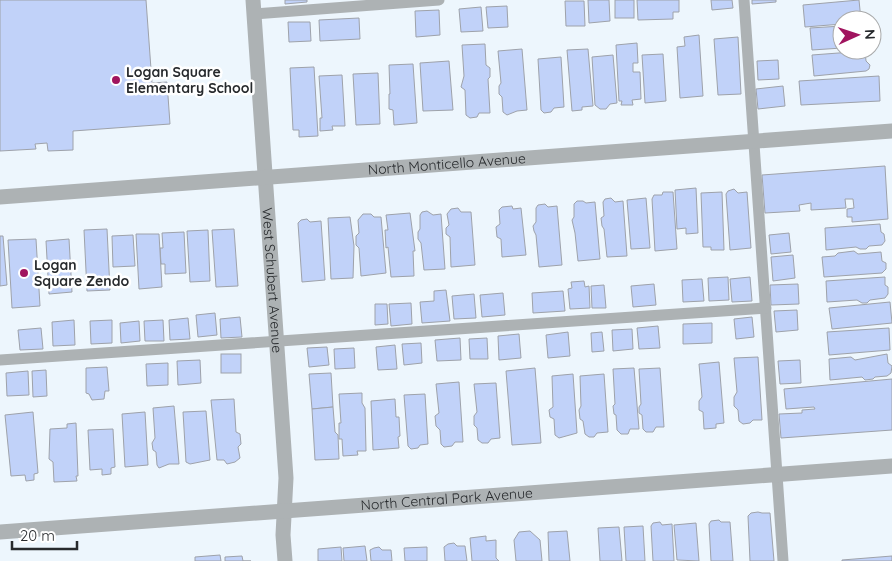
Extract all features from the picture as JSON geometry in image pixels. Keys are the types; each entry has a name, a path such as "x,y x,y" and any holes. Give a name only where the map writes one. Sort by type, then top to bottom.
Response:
{"street":[{"name":"West Schubert Avenue","path":"253,7 286,478 283,536 285,561"},
{"name":"North Monticello Avenue","path":"0,197 892,131"},
{"name":"North Central Park Avenue","path":"0,532 892,466"}],"lane":[{"path":"253,7 439,0"},
{"path":"744,0 783,561"},
{"path":"0,360 766,308"}],"building":[{"path":"0,0 146,0 152,83 167,82 170,124 73,131 73,150 48,151 47,143 35,144 36,149 0,151"},
{"path":"285,0 307,0 307,2 285,4"},
{"path":"588,0 609,0 610,21 589,23"},
{"path":"615,0 634,0 634,18 615,18"},
{"path":"637,0 679,0 679,12 673,12 673,19 638,20"},
{"path":"711,0 732,0 733,8 712,10"},
{"path":"752,0 776,0 776,2 752,4"},
{"path":"859,0 860,10 832,10 832,25 805,27 803,5"},
{"path":"565,1 584,1 585,26 566,26"},
{"path":"507,6 508,27 488,28 486,7"},
{"path":"481,7 483,31 461,32 459,9"},
{"path":"439,10 440,35 416,37 415,11"},
{"path":"359,18 360,39 320,41 319,20"},
{"path":"288,22 310,22 311,41 289,42"},
{"path":"832,27 832,49 812,50 810,28"},
{"path":"699,35 703,96 680,98 677,47 685,46 684,37"},
{"path":"738,37 741,94 718,95 714,39"},
{"path":"637,43 638,63 633,63 633,72 640,72 641,99 632,100 633,105 621,105 622,101 619,101 616,45"},
{"path":"485,44 486,65 490,68 490,77 488,79 490,113 479,113 477,117 470,118 466,115 465,90 461,87 464,76 462,45"},
{"path":"522,49 527,110 507,115 503,112 502,97 499,94 501,83 498,51"},
{"path":"588,49 593,106 582,107 582,110 572,111 567,50"},
{"path":"832,53 832,60 866,60 870,65 866,71 814,76 812,55"},
{"path":"663,54 666,101 645,103 642,55"},
{"path":"613,55 617,103 610,104 606,109 600,109 595,105 592,57"},
{"path":"561,57 564,107 554,108 551,112 544,113 541,110 538,59"},
{"path":"778,60 779,79 758,80 757,61"},
{"path":"449,61 453,110 423,111 420,63"},
{"path":"413,64 417,123 394,125 393,110 389,109 389,65"},
{"path":"314,67 318,136 299,137 299,130 293,130 290,68"},
{"path":"378,73 380,124 356,125 353,74"},
{"path":"342,75 345,126 332,126 333,130 320,131 320,118 322,118 319,76"},
{"path":"879,76 880,101 801,105 799,81"},
{"path":"783,86 785,106 758,109 756,89"},
{"path":"885,166 888,219 852,222 852,217 847,217 847,209 854,208 853,199 845,199 846,208 811,210 811,203 799,205 800,211 765,213 762,175"},
{"path":"696,188 698,233 686,234 686,228 677,229 675,190"},
{"path":"734,189 738,193 747,192 751,248 730,250 726,194"},
{"path":"663,192 673,192 677,249 655,251 652,199 654,195 662,195"},
{"path":"722,192 724,250 711,250 711,247 703,247 701,193"},
{"path":"611,198 615,202 623,201 627,256 607,257 601,218 604,216 603,202 605,199"},
{"path":"646,198 650,248 631,249 627,200"},
{"path":"577,201 595,202 600,259 578,261 572,220 574,217 574,204"},
{"path":"545,204 548,207 557,206 562,265 539,267 536,235 533,226 536,222 536,208 538,205"},
{"path":"512,206 513,209 521,208 526,255 502,257 501,239 497,237 496,227 500,224 499,210 502,207"},
{"path":"458,208 461,212 471,212 475,265 451,267 450,237 446,234 446,228 449,225 447,214 451,209"},
{"path":"427,211 433,215 441,214 445,269 424,270 418,232 420,229 420,215 422,212"},
{"path":"410,213 415,251 413,251 414,276 391,277 388,247 386,248 385,230 388,230 386,215"},
{"path":"363,214 381,217 386,273 361,276 356,236 359,233 358,220"},
{"path":"350,217 354,246 353,278 331,279 328,218"},
{"path":"307,219 310,222 321,221 325,280 302,282 298,223 301,220"},
{"path":"880,224 885,241 882,245 869,246 866,249 856,247 826,250 825,228"},
{"path":"107,229 110,290 87,291 84,230"},
{"path":"234,229 238,286 216,287 212,230"},
{"path":"208,230 210,281 190,282 187,231"},
{"path":"184,232 186,273 165,274 165,264 161,264 160,248 163,248 162,233"},
{"path":"789,233 791,252 771,254 769,235"},
{"path":"136,234 159,234 162,287 139,289"},
{"path":"133,235 135,266 113,267 112,236"},
{"path":"0,236 3,236 7,285 0,286"},
{"name":"Logan Square Zendo","path":"36,239 40,306 12,308 8,240"},
{"path":"69,239 72,292 49,294 46,241"},
{"path":"854,251 858,254 881,252 882,261 886,263 886,269 882,273 824,277 822,257"},
{"path":"793,255 795,278 773,281 771,257"},
{"path":"728,277 729,300 709,301 708,278"},
{"path":"750,277 752,301 732,302 730,279"},
{"path":"885,277 888,294 885,298 870,300 867,303 857,300 827,302 826,281"},
{"path":"702,279 704,301 683,302 682,280"},
{"path":"584,281 585,287 589,286 590,308 570,309 568,289 572,288 571,282"},
{"path":"654,284 656,305 633,307 631,286"},
{"path":"798,284 799,304 771,305 770,285"},
{"path":"604,285 606,308 592,308 591,286"},
{"path":"446,290 450,321 422,323 420,302 434,301 434,291"},
{"path":"563,291 565,311 533,313 532,293"},
{"path":"503,293 505,315 482,317 480,295"},
{"path":"474,294 476,318 454,319 452,296"},
{"path":"890,302 892,323 832,329 829,308"},
{"path":"411,303 412,324 391,326 389,304"},
{"path":"375,304 387,304 388,324 375,325"},
{"path":"797,310 798,330 776,332 774,311"},
{"path":"215,313 217,335 198,337 196,315"},
{"path":"240,317 242,337 221,338 220,319"},
{"path":"752,317 754,337 736,339 734,319"},
{"path":"188,318 190,339 170,340 169,320"},
{"path":"74,320 75,345 53,346 52,322"},
{"path":"112,320 112,343 91,344 90,321"},
{"path":"163,320 164,341 145,341 144,321"},
{"path":"139,321 140,341 121,343 120,323"},
{"path":"712,323 712,343 683,344 683,324"},
{"path":"658,326 660,348 639,349 637,328"},
{"path":"41,328 43,349 20,350 18,330"},
{"path":"889,328 890,350 829,355 827,332"},
{"path":"632,329 633,349 613,351 612,330"},
{"path":"568,332 570,356 548,358 546,335"},
{"path":"602,332 604,351 592,352 591,333"},
{"path":"519,334 521,358 499,360 498,336"},
{"path":"460,338 461,360 437,361 435,340"},
{"path":"487,338 488,359 470,359 469,339"},
{"path":"421,343 422,363 404,365 402,344"},
{"path":"395,345 397,369 378,370 376,347"},
{"path":"327,347 329,365 309,367 307,348"},
{"path":"354,348 355,368 335,369 334,349"},
{"path":"221,354 241,354 241,373 221,373"},
{"path":"887,354 888,363 892,366 891,373 887,376 865,380 862,377 830,380 829,359 851,357 855,360"},
{"path":"758,357 762,420 753,420 750,423 743,424 739,421 738,410 734,406 734,397 737,392 734,358"},
{"path":"200,360 201,383 178,385 177,361"},
{"path":"800,360 801,383 780,384 778,361"},
{"path":"719,362 724,423 716,424 716,428 704,429 703,412 699,410 699,401 702,397 699,364"},
{"path":"168,363 168,385 147,386 146,364"},
{"path":"107,367 109,391 105,391 104,399 92,400 89,394 86,393 86,368"},
{"path":"535,368 541,443 512,445 506,371"},
{"path":"634,368 639,429 630,429 628,434 621,434 617,430 613,406 615,404 613,369"},
{"path":"660,368 664,427 656,427 653,432 646,432 643,429 642,415 639,413 641,404 639,369"},
{"path":"46,370 47,396 33,397 32,371"},
{"path":"28,371 29,395 7,396 6,373"},
{"path":"331,373 333,407 312,409 309,374"},
{"path":"573,374 577,433 559,438 555,435 554,419 550,417 549,410 553,407 552,376"},
{"path":"604,374 608,432 597,433 594,437 589,437 585,434 583,421 580,419 580,376"},
{"path":"892,379 892,430 781,438 779,414 802,413 802,410 815,409 814,407 786,409 784,389"},
{"path":"459,382 463,442 455,442 452,446 444,447 441,444 440,430 436,426 435,416 439,413 436,384"},
{"path":"496,383 500,438 491,439 488,443 482,443 478,440 477,428 474,425 474,416 477,412 474,384"},
{"path":"362,393 362,403 365,408 366,451 357,451 358,455 343,456 342,439 339,439 339,423 341,423 339,394"},
{"path":"425,394 428,444 411,449 408,446 404,395"},
{"path":"234,399 236,432 240,434 241,444 238,447 240,458 235,462 227,464 224,460 217,460 211,400"},
{"path":"395,399 396,417 399,417 399,448 373,450 371,401"},
{"path":"174,406 179,464 169,464 159,468 152,443 155,438 153,408"},
{"path":"333,407 335,432 338,435 339,459 315,460 312,409"},
{"path":"206,411 210,460 190,464 186,462 183,412"},
{"path":"33,412 38,473 34,474 34,480 26,481 25,475 11,476 5,415"},
{"path":"145,412 148,465 125,467 122,414"},
{"path":"76,423 77,481 54,482 53,462 49,459 50,429 67,428 67,424"},
{"path":"113,429 115,467 111,468 111,474 102,475 102,469 90,470 88,430"},
{"path":"751,513 770,513 774,561 750,561 748,516"},
{"path":"719,520 721,522 730,522 733,561 711,561 709,524 711,521"},
{"path":"660,522 662,525 672,524 674,561 653,561 651,526 653,523"},
{"path":"696,523 699,561 677,560 674,525"},
{"path":"643,526 645,561 626,561 624,527"},
{"path":"619,527 622,561 600,561 598,528"},
{"path":"530,531 540,540 542,561 516,561 514,540 519,532"},
{"path":"567,531 570,561 549,561 548,532"},
{"path":"486,536 486,541 496,540 496,558 499,561 472,561 470,538"},
{"path":"454,543 457,546 465,546 467,561 445,561 444,547"},
{"path":"365,546 367,561 344,561 343,548"},
{"path":"341,547 342,561 318,561 318,549"},
{"path":"379,547 382,550 391,550 392,561 371,561 370,550"},
{"path":"427,547 427,561 405,561 404,548"},
{"path":"220,555 221,561 195,561 195,557"},
{"path":"242,556 243,561 225,561 225,557"},
{"path":"892,556 892,561 842,561 842,560"}],"place":[{"name":"Logan Square Elementary School","path":"116,80"},
{"name":"Logan Square Zendo","path":"24,273"}]}
